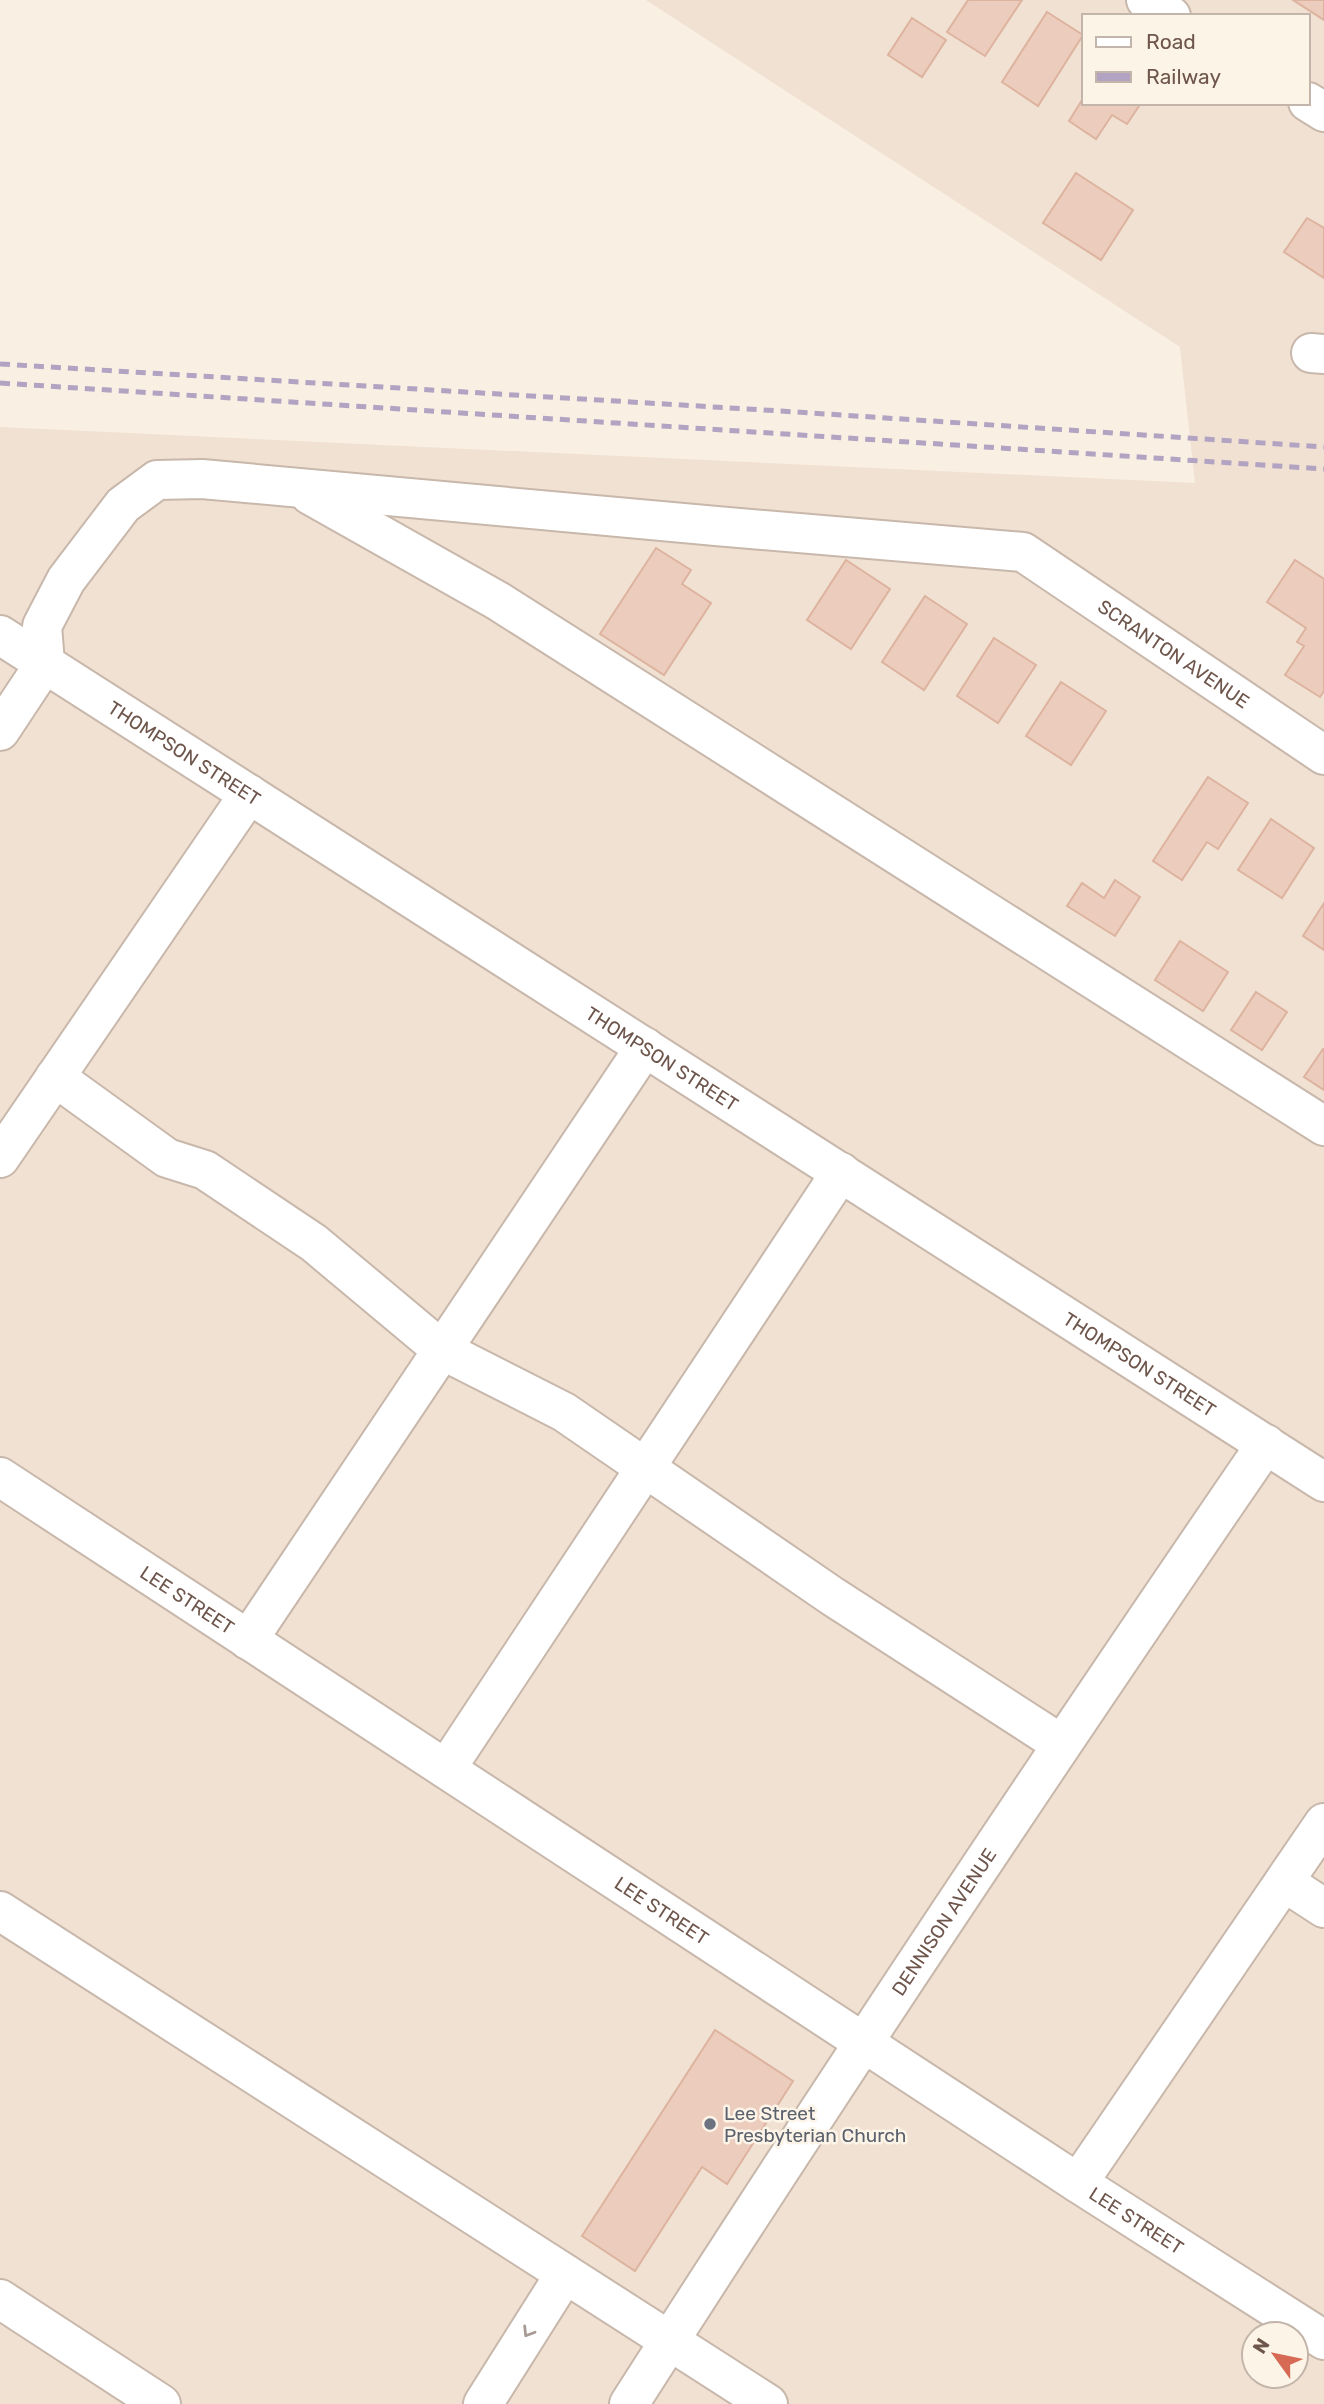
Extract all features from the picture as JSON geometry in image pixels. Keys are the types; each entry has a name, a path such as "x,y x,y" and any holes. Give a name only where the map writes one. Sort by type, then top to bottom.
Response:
{"street":[{"path":"1146,0 1168,14"},
{"path":"0,731 45,663 42,626 66,580 123,505 157,480 202,478 296,487 498,601 1324,1126"},
{"name":"SCRANTON AVENUE","path":"296,487 1023,552 1324,755"},
{"name":"THOMPSON STREET","path":"0,635 1324,1482"},
{"path":"0,1158 249,794"},
{"path":"248,1640 645,1047"},
{"path":"55,1077 167,1158 205,1170 314,1243 442,1350 564,1412 901,1642 1061,1744"},
{"path":"446,1769 841,1172"},
{"name":"DENNISON AVENUE","path":"629,2404 1061,1744 1266,1444"},
{"name":"LEE STREET","path":"0,1477 863,2043 1324,2340"},
{"path":"1078,2183 1324,1823"},
{"path":"1284,1882 1324,1908"},
{"path":"0,1911 768,2404"},
{"path":"483,2404 565,2274"},
{"path":"0,2299 161,2404"}],"shaded area":[{"path":"646,0 1324,0 1324,2404 0,2404 0,427 1195,483 1180,347"}],"building":[{"path":"968,0 1022,0 985,56 947,32"},
{"path":"1293,0 1324,0 1324,20"},
{"path":"1047,12 1082,34 1038,106 1002,82"},
{"path":"912,18 946,40 922,77 888,55"},
{"path":"1082,100 1082,105 1140,105 1127,124 1112,115 1096,139 1069,121"},
{"path":"1076,173 1133,210 1101,260 1043,223"},
{"path":"1307,218 1324,228 1324,278 1284,252"},
{"path":"656,548 691,570 682,584 711,603 664,675 600,634"},
{"path":"846,560 890,589 851,649 807,620"},
{"path":"1295,560 1324,579 1324,691 1320,697 1285,675 1304,646 1297,642 1306,628 1267,602"},
{"path":"925,596 967,624 924,690 882,662"},
{"path":"994,638 1036,665 998,723 957,696"},
{"path":"1061,682 1106,711 1071,765 1026,736"},
{"path":"1208,777 1248,803 1218,849 1207,842 1182,880 1153,861"},
{"path":"1271,819 1314,848 1282,898 1238,870"},
{"path":"1115,880 1140,897 1115,936 1067,906 1082,883 1104,898"},
{"path":"1324,903 1324,950 1303,936"},
{"path":"1180,941 1228,972 1203,1011 1155,980"},
{"path":"1256,992 1287,1012 1262,1050 1231,1030"},
{"path":"1324,1050 1324,1090 1304,1077"},
{"name":"Lee Street Presbyterian Church","path":"715,2030 793,2081 727,2184 702,2167 635,2271 582,2236"}],"railway":[{"path":"0,364 1324,447"},
{"path":"0,383 1324,469"}],"place":[{"name":"Lee Street Presbyterian Church","path":"710,2124"}]}
